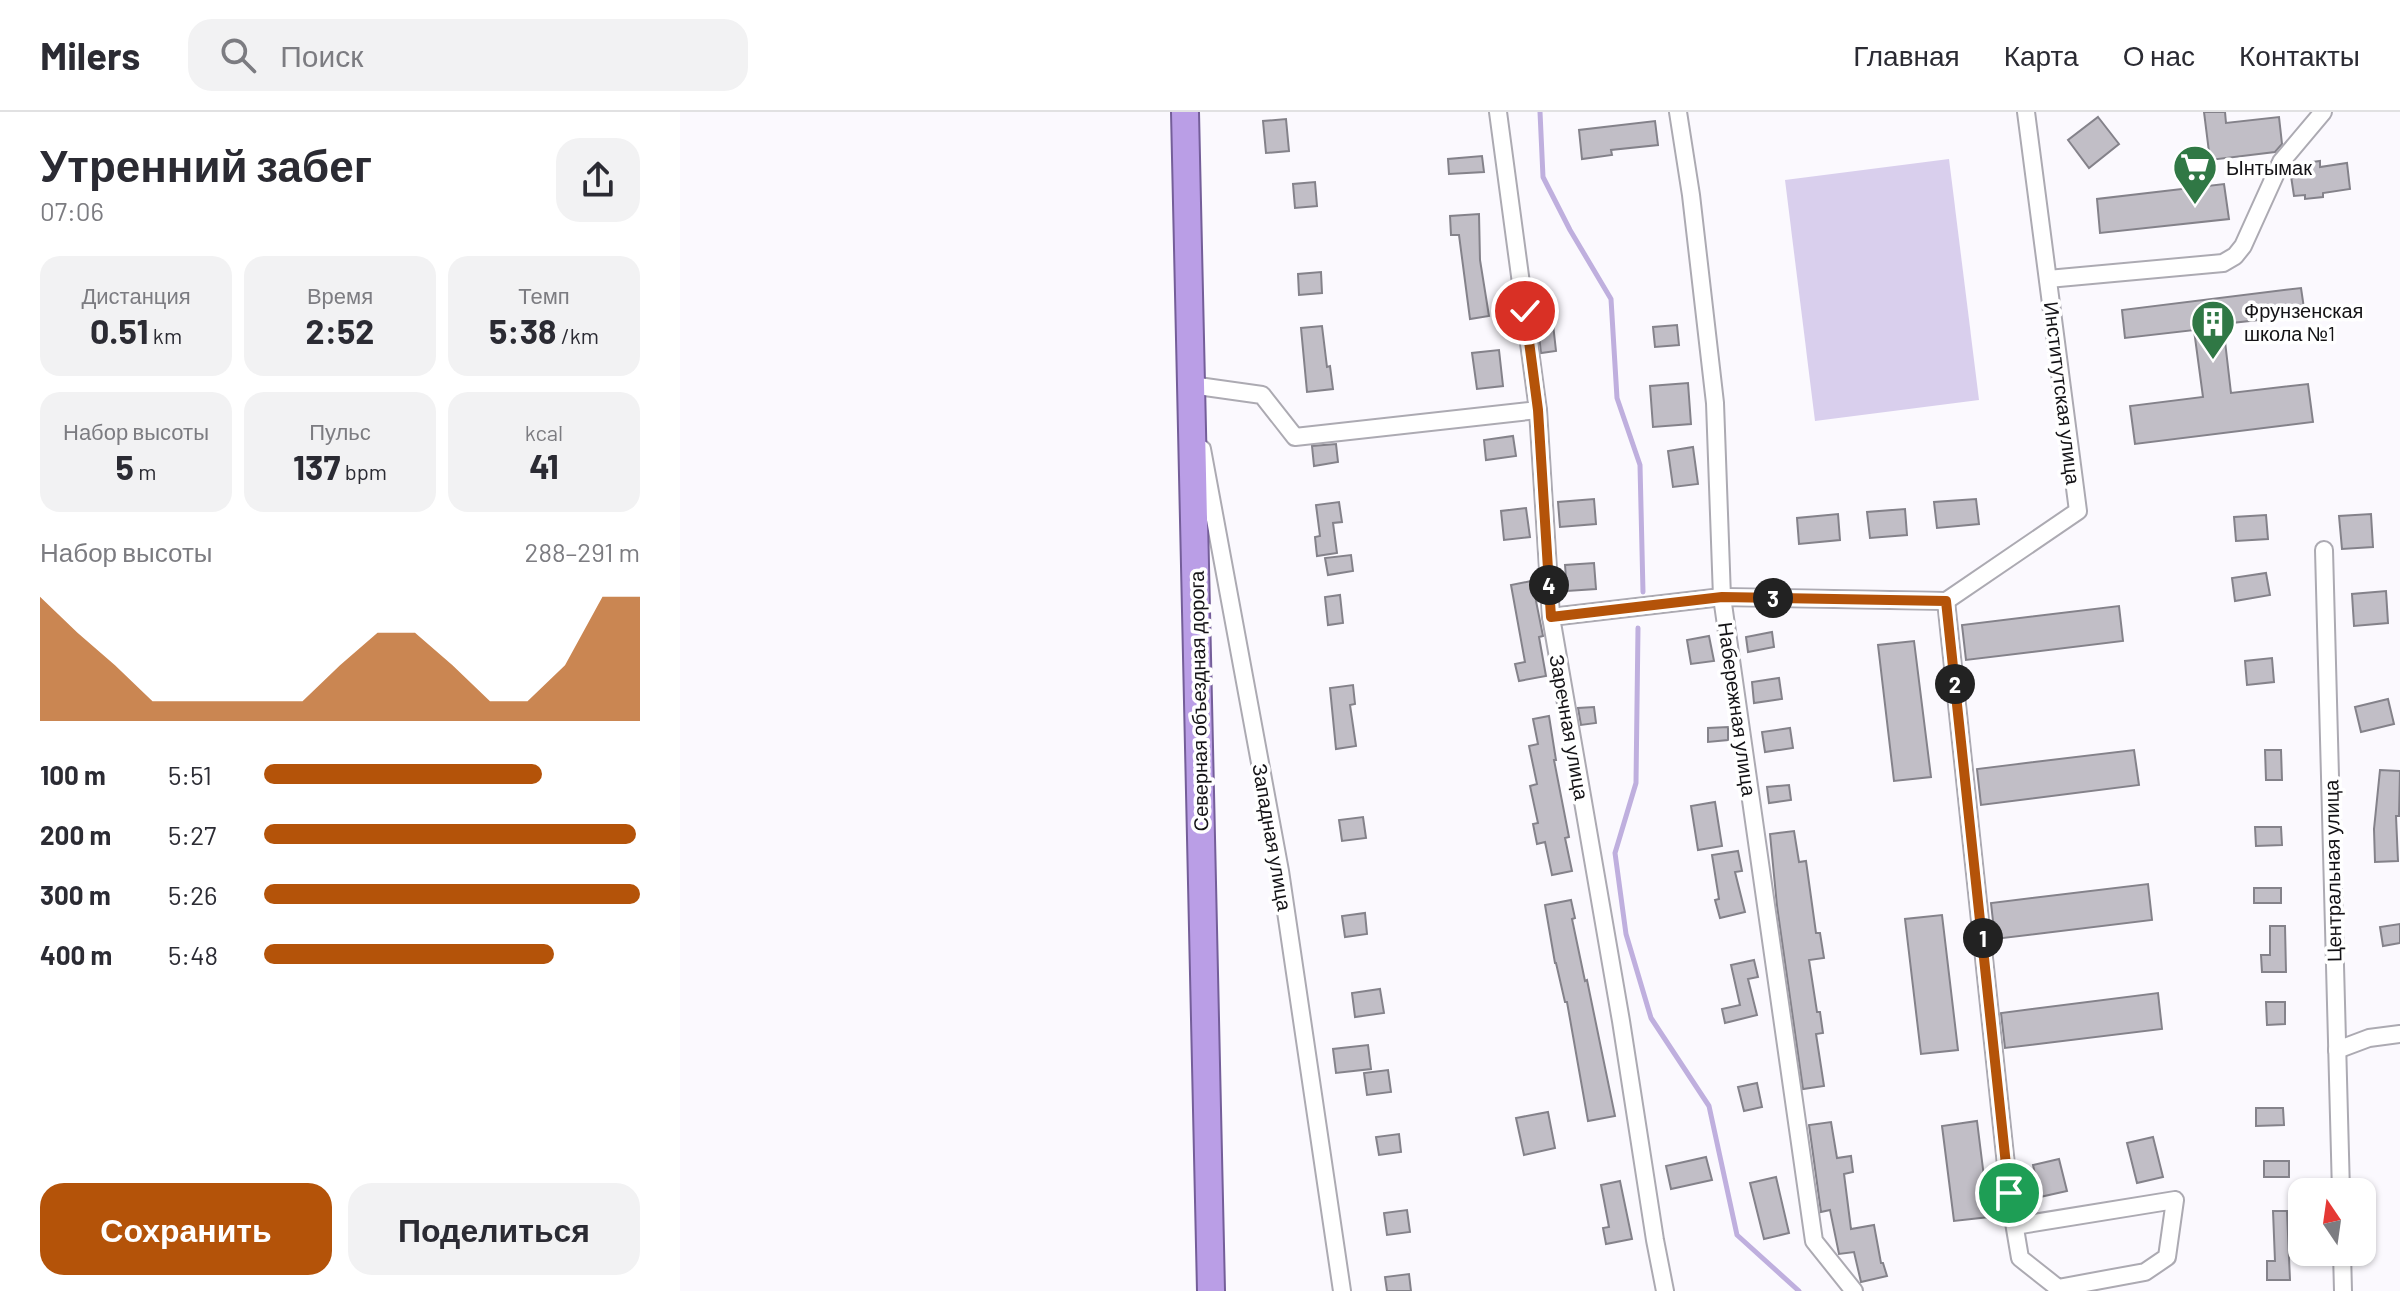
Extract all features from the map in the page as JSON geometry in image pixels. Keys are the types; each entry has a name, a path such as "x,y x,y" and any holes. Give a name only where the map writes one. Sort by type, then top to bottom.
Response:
{"highway":[{"name":"Северная объездная дорога","path":"1185,112 1211,1291"}],"street":[{"name":"Заречная улица","path":"1498,112 1538,410 1551,617 1665,1291"},
{"name":"Набережная улица","path":"1678,112 1691,195 1715,403 1722,597 1814,1241 1854,1291"},
{"name":"Институтская улица","path":"1946,601 2078,511 2026,112"},
{"path":"2048,279 2223,263 2235,256 2243,246 2281,162 2323,112"},
{"path":"1191,385 1262,395 1295,437 1538,410"},
{"name":"Западная улица","path":"1191,385 1280,871 1342,1291"},
{"name":"Центральная улица","path":"2324,550 2341,1178"},
{"path":"1551,617 1722,597 1946,601 2015,1226 2020,1258 2058,1288 2145,1272 2167,1257 2175,1200 2015,1226"},
{"path":"2337,1050 2369,1038 2400,1034"},
{"path":"2342,1266 2343,1291"}],"shaded area":[{"path":"1949,159 1979,400 1815,421 1785,180"}],"building":[{"path":"2204,112 2225,112 2226,123 2279,117 2282,144 2275,152 2210,160"},
{"path":"2098,117 2119,144 2089,168 2068,140"},
{"path":"1286,119 1289,151 1266,153 1263,121"},
{"path":"1655,121 1658,145 1611,150 1612,155 1582,159 1579,130"},
{"path":"1482,156 1484,172 1449,174 1448,159"},
{"path":"2320,161 2320,167 2347,163 2350,189 2323,193 2323,197 2305,199 2305,195 2294,196 2291,176 2306,174 2304,163"},
{"path":"1315,182 1317,206 1295,208 1293,184"},
{"path":"2224,184 2229,219 2100,233 2097,199"},
{"path":"1479,214 1480,260 1489,316 1470,319 1459,235 1451,235 1450,216"},
{"path":"1321,272 1322,293 1299,295 1298,274"},
{"name":"Фрунзенская школа №1","path":"2301,288 2305,315 2223,324 2231,393 2308,384 2313,422 2135,444 2130,406 2203,397 2194,330 2125,338 2122,310"},
{"path":"1553,324 1556,351 1541,353 1538,326"},
{"path":"1677,325 1679,345 1655,347 1653,327"},
{"path":"1322,326 1333,389 1307,392 1301,328"},
{"path":"1499,350 1503,386 1477,389 1472,353"},
{"path":"1688,383 1691,424 1653,427 1650,386"},
{"path":"1513,436 1516,456 1486,460 1484,440"},
{"path":"1336,444 1338,462 1314,466 1312,446"},
{"path":"1693,447 1698,484 1673,487 1668,451"},
{"path":"1594,499 1596,524 1560,527 1558,502"},
{"path":"1976,499 1979,524 1937,528 1934,502"},
{"path":"1339,502 1342,522 1333,523 1337,553 1317,556 1315,537 1320,536 1316,505"},
{"path":"1526,508 1530,537 1504,540 1501,511"},
{"path":"1905,509 1907,535 1870,538 1867,512"},
{"path":"1838,514 1840,540 1799,544 1797,518"},
{"path":"2371,514 2373,547 2342,549 2339,516"},
{"path":"2266,515 2268,539 2236,541 2234,517"},
{"path":"1351,555 1353,571 1328,575 1325,558"},
{"path":"1594,563 1596,589 1567,591 1565,565"},
{"path":"2266,573 2270,595 2235,601 2232,578"},
{"path":"1536,580 1539,600 1536,601 1543,636 1539,637 1546,676 1519,681 1515,664 1525,662 1511,585"},
{"path":"2386,591 2388,623 2354,626 2352,594"},
{"path":"1340,595 1343,623 1328,625 1325,597"},
{"path":"2119,606 2123,641 1966,660 1962,625"},
{"path":"1772,632 1774,647 1748,652 1746,637"},
{"path":"1709,636 1714,661 1691,664 1687,640"},
{"path":"1914,641 1931,777 1894,781 1878,645"},
{"path":"2272,658 2274,682 2247,685 2245,661"},
{"path":"1779,678 1782,699 1754,703 1752,682"},
{"path":"1353,685 1355,704 1350,705 1356,746 1336,749 1330,688"},
{"path":"2388,699 2394,724 2361,732 2355,707"},
{"path":"1594,707 1596,723 1581,725 1578,708"},
{"path":"1549,716 1572,871 1552,875 1545,842 1537,844 1533,824 1538,823 1530,786 1537,784 1529,746 1538,744 1533,719"},
{"path":"1728,727 1728,740 1708,742 1708,728"},
{"path":"1790,728 1793,748 1765,752 1762,732"},
{"path":"2134,750 2139,785 1981,805 1977,769"},
{"path":"2265,750 2281,750 2282,780 2266,780"},
{"path":"2380,770 2400,771 2399,816 2396,816 2398,861 2375,862 2374,829"},
{"path":"1789,785 1791,800 1769,803 1767,787"},
{"path":"1715,802 1722,846 1698,850 1691,806"},
{"path":"1363,817 1366,838 1342,841 1339,820"},
{"path":"2255,827 2281,827 2282,845 2256,846"},
{"path":"1794,831 1799,862 1806,861 1816,933 1820,933 1824,958 1809,960 1823,1033 1816,1034 1824,1086 1803,1089 1770,834"},
{"path":"1738,851 1742,871 1735,872 1745,912 1720,918 1715,900 1719,899 1712,855"},
{"path":"2148,884 2152,920 1995,939 1991,903"},
{"path":"2254,888 2281,888 2281,903 2254,903"},
{"path":"1571,900 1575,918 1572,919 1615,1116 1588,1121 1567,1002 1555,963 1545,905"},
{"path":"1365,913 1367,934 1345,937 1342,916"},
{"path":"1942,915 1958,1050 1921,1054 1905,919"},
{"path":"2400,924 2400,943 2383,946 2380,927"},
{"path":"2270,926 2285,926 2286,972 2262,972 2261,955 2270,955"},
{"path":"1754,960 1758,977 1748,979 1757,1015 1725,1023 1722,1009 1740,1005 1731,965"},
{"path":"1380,989 1384,1013 1355,1017 1352,993"},
{"path":"2158,993 2162,1029 2005,1048 2001,1013"},
{"path":"2266,1002 2285,1002 2285,1024 2267,1025"},
{"path":"1368,1045 1371,1069 1336,1073 1333,1049"},
{"path":"1388,1070 1391,1092 1367,1095 1364,1073"},
{"path":"1757,1083 1762,1107 1744,1111 1738,1087"},
{"path":"2256,1108 2283,1108 2284,1125 2256,1126"},
{"path":"1548,1112 1555,1148 1524,1155 1516,1118"},
{"path":"1977,1121 1989,1217 1954,1221 1942,1126"},
{"path":"1831,1122 1837,1158 1851,1156 1853,1172 1844,1174 1851,1229 1874,1225 1881,1263 1887,1276 1861,1282 1854,1252 1839,1254 1830,1210 1821,1212 1809,1125"},
{"path":"1399,1134 1401,1152 1379,1155 1376,1137"},
{"path":"2153,1137 2163,1177 2137,1183 2127,1143"},
{"path":"1706,1157 1712,1180 1671,1189 1666,1166"},
{"path":"2059,1159 2067,1191 2040,1197 2033,1165"},
{"path":"2264,1161 2289,1161 2289,1177 2264,1177"},
{"path":"1776,1177 1789,1233 1764,1239 1750,1183"},
{"path":"1620,1181 1632,1239 1606,1244 1603,1228 1609,1227 1601,1185"},
{"path":"1407,1210 1410,1232 1387,1235 1384,1213"},
{"path":"2273,1211 2287,1211 2290,1280 2267,1280 2267,1261 2275,1261"},
{"path":"1409,1274 1411,1291 1387,1291 1385,1277"}],"waterway":[{"path":"1540,112 1543,177 1611,299 1617,398 1640,465 1643,592"},
{"path":"1638,628 1636,783 1615,853 1626,934 1651,1018 1709,1106 1737,1235 1799,1291"}],"place":[{"name":"Ынтымак","path":"2195,206"},
{"name":"Фрунзенская школа №1","path":"2213,361"}],"route":[{"path":"1525,311 1538,410 1551,617 1722,597 1946,601 2009,1193"}]}
